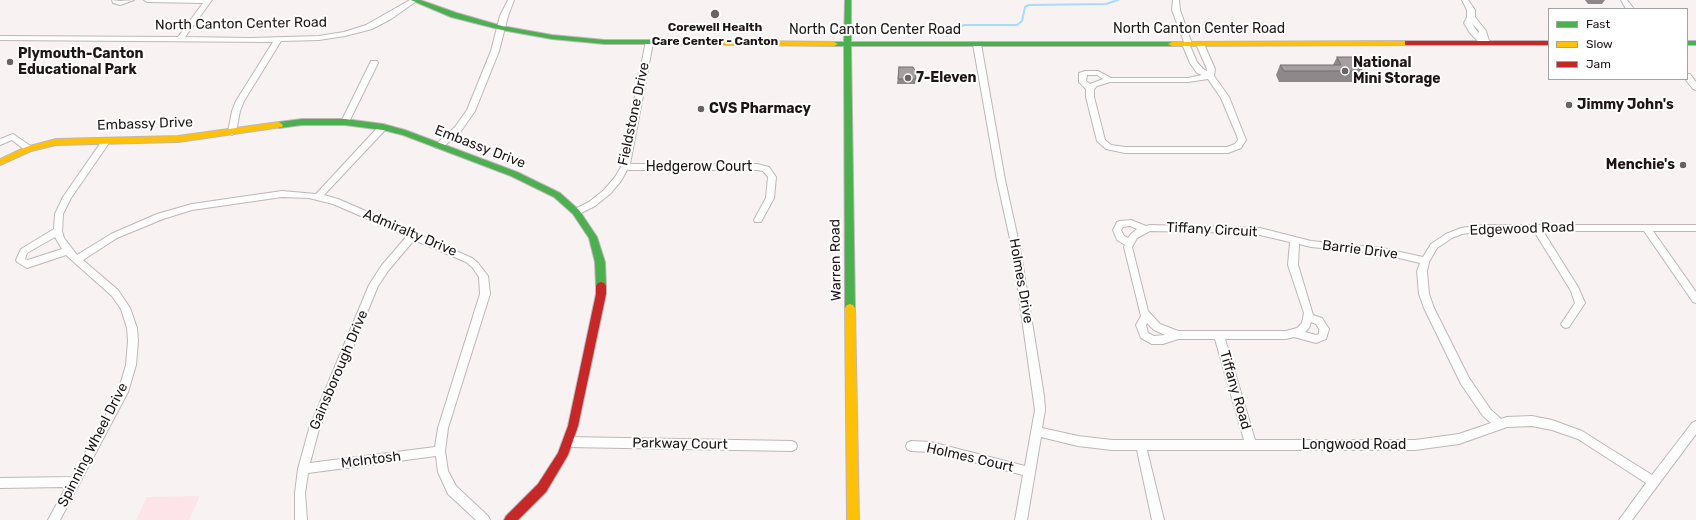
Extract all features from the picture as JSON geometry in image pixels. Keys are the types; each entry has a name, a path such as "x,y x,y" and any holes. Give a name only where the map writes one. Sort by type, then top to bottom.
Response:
{"main road":[{"name":"North Canton Center Road","path":"414,0 454,15 502,28 569,39 650,43 1548,43"},
{"name":"Warren Road","path":"848,0 847,44 853,520"},
{"name":"Embassy Drive","path":"0,162 29,149 61,141 178,139 302,122 345,122 383,127 405,133 536,184 557,195 576,212 589,228 596,245 600,262 602,283 598,310 568,442 560,462 542,488 510,520"}],"street":[{"path":"115,1 120,3 131,0"},
{"path":"147,0 209,0"},
{"path":"180,39 209,0"},
{"name":"North Canton Center Road","path":"0,38 278,40 319,38 353,32 388,17 414,0"},
{"path":"439,146 458,129 471,111 511,0"},
{"path":"1110,80 1098,73 1085,73 1082,75 1083,82 1090,88 1090,97 1100,137 1104,144 1109,148 1125,150 1228,150 1238,146 1242,140 1241,136 1225,97 1210,76 1200,71 1194,63 1176,10 1176,0"},
{"path":"1465,0 1471,10 1471,17 1468,23 1473,31 1485,43"},
{"path":"232,132 240,101 278,40"},
{"name":"Fieldstone Drive","path":"576,212 592,204 607,192 618,179 624,167 650,43"},
{"name":"Holmes Drive","path":"977,44 1001,180 1016,248 1038,388 1040,410 1021,520"},
{"path":"1200,44 1211,69 1210,76"},
{"path":"345,122 374,63"},
{"path":"1090,88 1100,81 1110,80 1182,80 1210,76"},
{"path":"1688,77 1696,86"},
{"path":"318,197 383,127"},
{"path":"1,141 13,138 29,149"},
{"path":"67,251 27,264 20,260 24,251 58,231 60,214 64,202 107,140"},
{"name":"Hedgerow Court","path":"624,167 757,167 766,169 772,177 770,198 758,220"},
{"name":"Admiralty Drive","path":"77,260 99,244 125,230 148,220 176,211 268,195 296,194 335,201 414,234 469,260 480,271 485,284 483,302 443,428 440,451 443,472 452,490 484,520"},
{"name":"Tiffany Circuit","path":"1129,243 1120,238 1117,230 1120,224 1130,223 1145,229 1243,229 1295,240"},
{"name":"Edgewood Road","path":"1499,424 1487,413 1464,382 1429,308 1422,283 1422,271 1430,251 1439,242 1461,232 1483,228 1696,228"},
{"path":"1536,228 1575,290 1580,303 1566,324"},
{"path":"1646,228 1696,299"},
{"path":"1145,229 1134,236 1129,243 1128,252 1144,312 1146,316 1162,330 1178,335 1286,335 1295,333 1306,325 1309,317 1308,308 1293,265 1295,240"},
{"name":"Spinning Wheel Drive","path":"54,520 123,392 131,365 133,341 129,316 119,298 67,251 60,239 58,231"},
{"name":"Gainsborough Drive","path":"301,520 300,493 302,469 314,429 374,286 385,268 414,234"},
{"name":"Barrie Drive","path":"1295,240 1323,246 1382,251 1425,261"},
{"path":"1146,316 1141,325 1144,335 1152,340 1163,340 1178,335"},
{"path":"1295,333 1316,339 1323,336 1324,329 1319,321 1309,317"},
{"name":"Tiffany Road","path":"1218,336 1251,445"},
{"name":"Longwood Road","path":"1036,431 1092,443 1112,445 1432,444 1459,439 1499,424 1516,421 1532,421 1568,430 1595,443 1654,482"},
{"path":"1625,520 1696,426"},
{"name":"Parkway Court","path":"568,442 792,446"},
{"path":"1141,445 1158,520"},
{"name":"Holmes Court","path":"911,446 931,447 954,452 1029,472"},
{"name":"McIntosh","path":"302,469 440,451"},
{"path":"0,483 75,482"}],"shaded area":[{"path":"200,496 189,520 136,520 147,497"}],"building":[{"path":"1337,57 1361,57 1365,65 1357,65 1360,71 1284,71 1280,65 1341,65"},
{"path":"899,67 913,67 915,70 916,79 898,79"}],"waterway":[{"path":"954,30 964,25 1017,25 1022,21 1025,7 1029,5 1106,4 1118,0"}],"traffic: fast":[{"path":"414,0 454,15 502,28 552,37 605,42 660,42"},
{"path":"848,0 847,102 850,308"},
{"path":"1688,43 1696,43"},
{"path":"834,44 1172,44"},
{"path":"279,125 302,122 345,122 383,127 405,133 514,174 557,195 576,212 593,237 600,262 601,286"}],"traffic: slow":[{"path":"660,42 834,44"},
{"path":"1172,44 1408,43"},
{"path":"0,162 29,149 56,142 178,139 279,125"},
{"path":"850,308 853,520"}],"traffic: jam":[{"path":"1408,43 1548,43"},
{"path":"510,520 542,488 563,455 573,426 601,294 601,286"}],"place":[{"name":"Corewell Health Care Center - Canton","path":"715,14"},
{"name":"Plymouth-Canton Educational Park","path":"10,62"},
{"name":"National Mini Storage","path":"1345,71"},
{"name":"7-Eleven","path":"908,78"},
{"name":"Jimmy John's","path":"1569,105"},
{"name":"CVS Pharmacy","path":"701,109"},
{"name":"Menchie's","path":"1683,165"}]}
